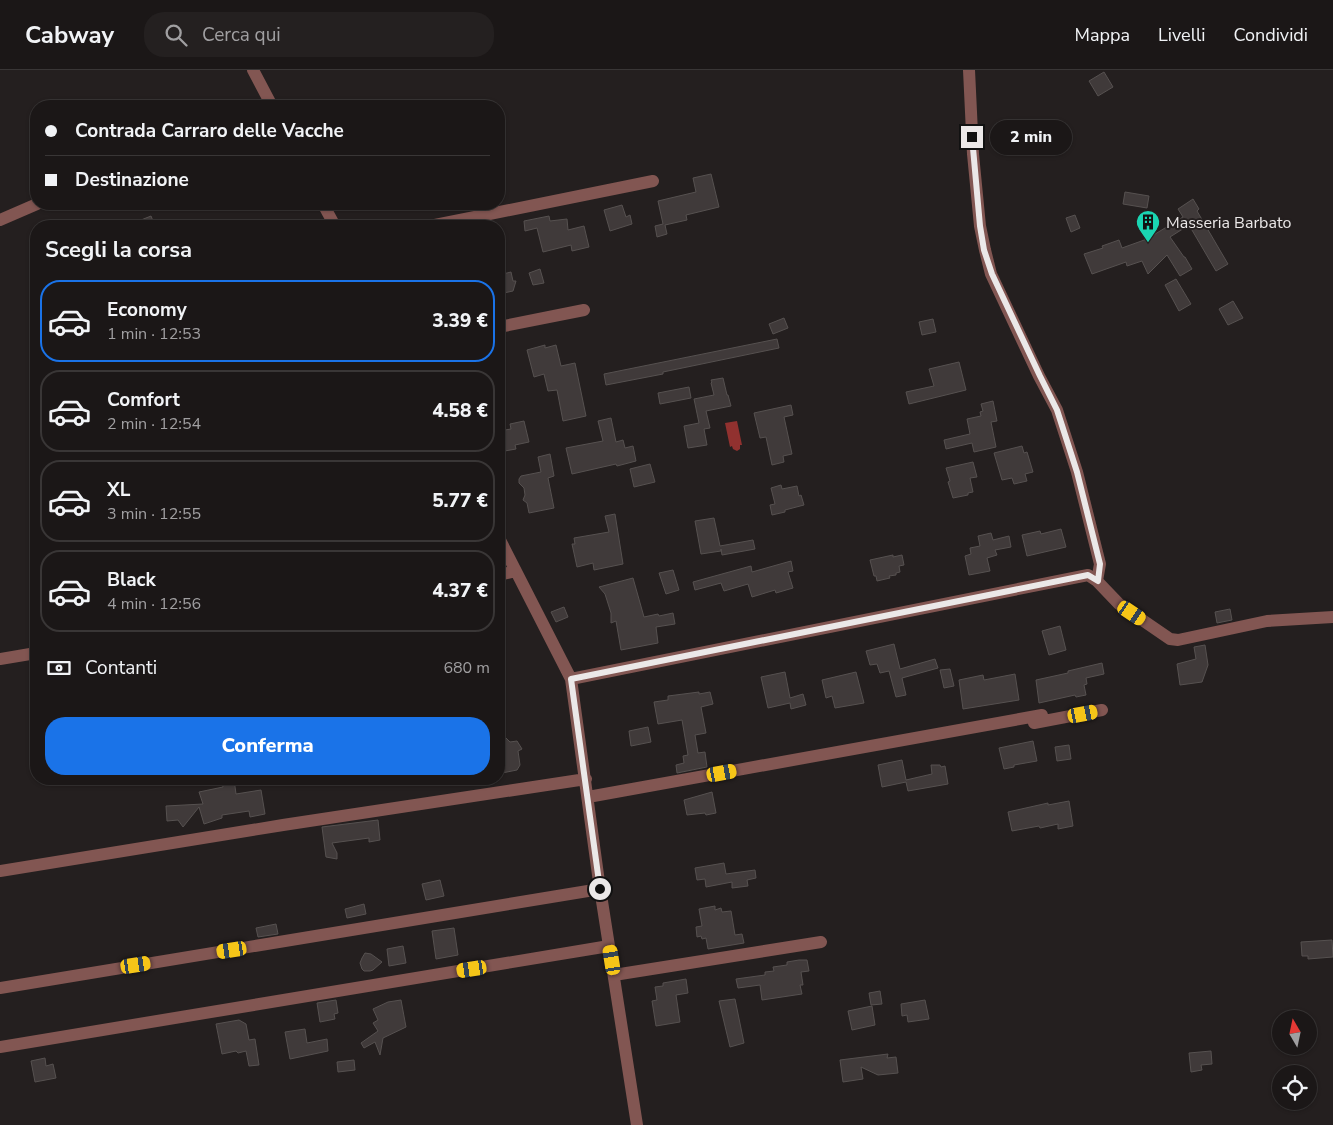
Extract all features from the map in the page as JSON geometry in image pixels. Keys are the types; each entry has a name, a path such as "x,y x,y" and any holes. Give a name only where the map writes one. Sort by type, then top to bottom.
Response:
{"street":[{"path":"253,70 265,100"},
{"path":"969,70 972,154 984,250 992,274 1057,410 1077,472 1100,564 1098,581"},
{"path":"460,220 653,181"},
{"path":"0,220 30,207"},
{"path":"505,326 584,310"},
{"path":"505,550 571,679 600,889 637,1125"},
{"path":"505,574 516,571"},
{"path":"571,679 1088,575 1098,581 1119,604 1170,639 1178,640 1267,621 1333,617"},
{"path":"0,659 30,654"},
{"path":"991,725 1004,728 1102,710"},
{"path":"588,798 1042,715"},
{"path":"0,871 283,825 586,779"},
{"path":"0,988 600,889"},
{"path":"614,975 821,942"},
{"path":"0,1047 609,946"}],"shaded area":[{"path":"737,421 742,445 740,445 740,449 737,451 732,446 730,447 725,423"}],"building":[{"path":"1104,72 1113,87 1098,96 1089,81"},
{"path":"711,174 719,207 686,215 687,220 665,225 667,234 657,237 655,226 663,224 658,201 696,192 693,178"},
{"path":"1125,192 1149,196 1147,208 1123,204"},
{"name":"Masseria Barbato","path":"1193,199 1199,209 1197,211 1228,264 1216,271 1189,225 1170,237 1192,269 1180,276 1167,255 1148,274 1142,261 1127,266 1126,262 1092,274 1084,254 1119,240 1122,248 1147,239 1183,217 1178,209"},
{"path":"622,205 626,217 630,215 632,224 610,231 604,210"},
{"path":"1075,215 1080,228 1071,232 1066,218"},
{"path":"151,216 153,220 141,220"},
{"path":"549,216 550,221 567,219 568,230 584,226 589,247 572,251 571,245 543,252 537,228 525,231 524,221"},
{"path":"540,269 544,283 533,285 529,273"},
{"path":"511,272 513,281 516,281 513,291 505,293 505,274"},
{"path":"1176,279 1191,304 1179,311 1165,285"},
{"path":"1233,301 1243,318 1228,325 1219,309"},
{"path":"784,318 788,328 773,334 769,324"},
{"path":"933,319 936,332 922,335 919,322"},
{"path":"777,339 779,348 606,385 604,374"},
{"path":"545,345 545,348 556,345 561,366 575,363 586,416 563,421 557,390 548,391 544,374 534,377 527,350"},
{"path":"959,362 966,390 909,404 906,392 934,386 929,369"},
{"path":"723,378 731,406 706,411 710,428 704,429 707,445 688,448 684,426 699,423 694,399 714,395 711,380"},
{"path":"689,387 691,398 660,404 658,393"},
{"path":"993,401 997,421 991,422 996,447 974,452 972,443 946,449 944,440 970,434 967,419 981,416 980,412 983,411 981,404"},
{"path":"791,405 793,415 784,417 792,454 783,456 784,462 772,465 766,437 760,438 754,413"},
{"path":"611,418 616,442 623,440 625,448 633,446 636,461 572,474 566,448 603,441 598,421"},
{"path":"524,421 529,442 515,445 516,449 505,451 505,430 511,429 510,424"},
{"path":"1022,446 1024,453 1027,452 1033,472 1025,474 1027,481 1014,484 1012,478 1002,480 994,453"},
{"path":"550,454 554,476 548,478 554,508 529,513 527,503 523,500 525,495 524,488 519,483 519,479 521,476 541,472 538,457"},
{"path":"973,462 977,477 970,478 973,492 953,498 946,468"},
{"path":"650,464 655,482 634,487 630,469"},
{"path":"781,485 782,489 797,486 799,496 801,495 804,505 772,515 770,505 775,504 771,488"},
{"path":"615,514 623,564 594,570 593,563 577,567 572,544 575,544 574,538 609,532 605,516"},
{"path":"714,518 720,546 753,540 755,549 722,555 721,549 721,551 701,554 695,521"},
{"path":"1061,529 1066,547 1027,556 1022,535 1040,531 1041,534"},
{"path":"991,533 993,540 1009,536 1011,547 995,550 997,555 987,558 990,571 969,575 965,556 971,554 970,548 980,546 978,536"},
{"path":"893,555 893,557 902,555 904,565 899,566 900,572 889,576 890,578 877,581 870,560"},
{"path":"791,561 793,571 788,572 793,588 776,593 775,590 752,597 748,584 724,591 721,583 695,590 693,582 751,566 752,572"},
{"path":"673,570 679,590 666,594 659,573"},
{"path":"633,578 644,617 673,613 675,624 656,627 658,643 621,650 616,621 611,623 611,613 605,594 599,587"},
{"path":"564,607 568,617 556,622 551,612"},
{"path":"1230,609 1232,620 1217,623 1215,612"},
{"path":"1060,626 1066,650 1049,655 1042,631"},
{"path":"894,644 900,669 935,659 938,668 902,678 906,695 896,697 889,671 880,673 877,664 870,665 866,651"},
{"path":"1205,645 1208,665 1202,682 1180,685 1177,664 1196,659 1194,647"},
{"path":"1102,663 1104,674 1086,678 1087,684 1084,685 1086,695 1076,697 1075,695 1039,703 1036,680"},
{"path":"950,669 954,686 944,688 940,670"},
{"path":"785,672 790,698 803,694 806,705 791,709 790,703 768,708 761,677"},
{"path":"856,672 864,703 835,708 832,696 826,698 822,680"},
{"path":"1015,674 1019,700 963,709 959,680 983,675 984,680"},
{"path":"699,692 699,694 710,692 713,704 701,707 706,733 695,735 698,753 705,752 707,767 677,773 676,765 684,763 683,756 688,755 682,720 658,724 654,702 668,700 668,696"},
{"path":"648,727 651,742 631,746 629,731"},
{"path":"506,738 510,742 517,741 522,749 518,751 520,765 517,770 505,772"},
{"path":"1033,741 1037,761 1014,765 1014,767 1004,769 999,748"},
{"path":"1069,745 1071,759 1057,761 1055,747"},
{"path":"902,760 906,780 932,774 931,765 940,765 941,767 945,766 948,784 908,791 906,782 882,787 878,765"},
{"path":"223,785 235,785 236,794 261,790 265,814 250,817 249,811 222,815 222,818 204,824 199,807 183,827 178,820 167,821 166,806 203,804 199,792 223,787"},
{"path":"712,792 716,813 687,815 684,800"},
{"path":"1069,801 1073,826 1058,829 1058,824 1012,831 1008,812 1048,803 1048,805"},
{"path":"378,820 380,840 369,842 369,838 332,843 337,853 337,859 326,857 322,827"},
{"path":"724,863 726,874 755,870 756,878 747,880 748,886 732,888 732,882 706,887 705,879 697,880 695,868"},
{"path":"440,880 444,896 426,900 422,884"},
{"path":"364,904 366,914 347,918 345,909"},
{"path":"715,906 715,910 721,908 722,912 731,911 735,935 742,934 744,943 708,949 706,938 697,937 696,927 702,926 699,909"},
{"path":"276,924 278,934 258,937 256,928"},
{"path":"454,928 458,955 436,959 432,931"},
{"path":"1332,940 1333,957 1308,959 1308,956 1302,956 1301,942"},
{"path":"403,946 406,963 389,966 387,949"},
{"path":"365,953 371,954 382,962 373,970 364,971 360,963"},
{"path":"807,960 809,971 801,972 803,985 800,985 802,994 762,1000 760,985 738,988 736,979 765,975 765,972 774,971 773,967 787,965 787,962"},
{"path":"686,979 688,993 676,995 680,1022 656,1026 652,1001 657,1000 655,987 663,986 663,983"},
{"path":"880,991 882,1004 871,1005 869,993"},
{"path":"735,999 744,1043 730,1047 719,1001"},
{"path":"336,1000 338,1013 334,1014 335,1019 320,1022 317,1003"},
{"path":"401,1000 406,1027 383,1038 380,1055 375,1042 364,1048 361,1043 378,1031 373,1023 378,1020 373,1009 388,1002"},
{"path":"925,1000 929,1019 908,1022 907,1015 902,1016 901,1004"},
{"path":"872,1006 875,1025 852,1030 848,1011"},
{"path":"239,1020 246,1024 249,1040 255,1039 259,1065 249,1066 246,1051 222,1054 216,1024"},
{"path":"305,1029 307,1043 327,1039 328,1051 290,1059 285,1032"},
{"path":"1211,1051 1212,1064 1201,1065 1202,1070 1191,1072 1189,1053"},
{"path":"888,1054 887,1058 896,1057 898,1073 878,1075 861,1067 863,1079 843,1082 840,1060"},
{"path":"45,1058 46,1066 53,1064 56,1078 35,1082 31,1061"},
{"path":"354,1060 355,1070 338,1072 337,1062"}],"place":[{"name":"Masseria Barbato","path":"1148,243"}],"route":[{"path":"600,889 571,679 1088,575 1098,581 1100,564 1077,472 1057,410 992,274 984,250 972,154 972,137"}]}
